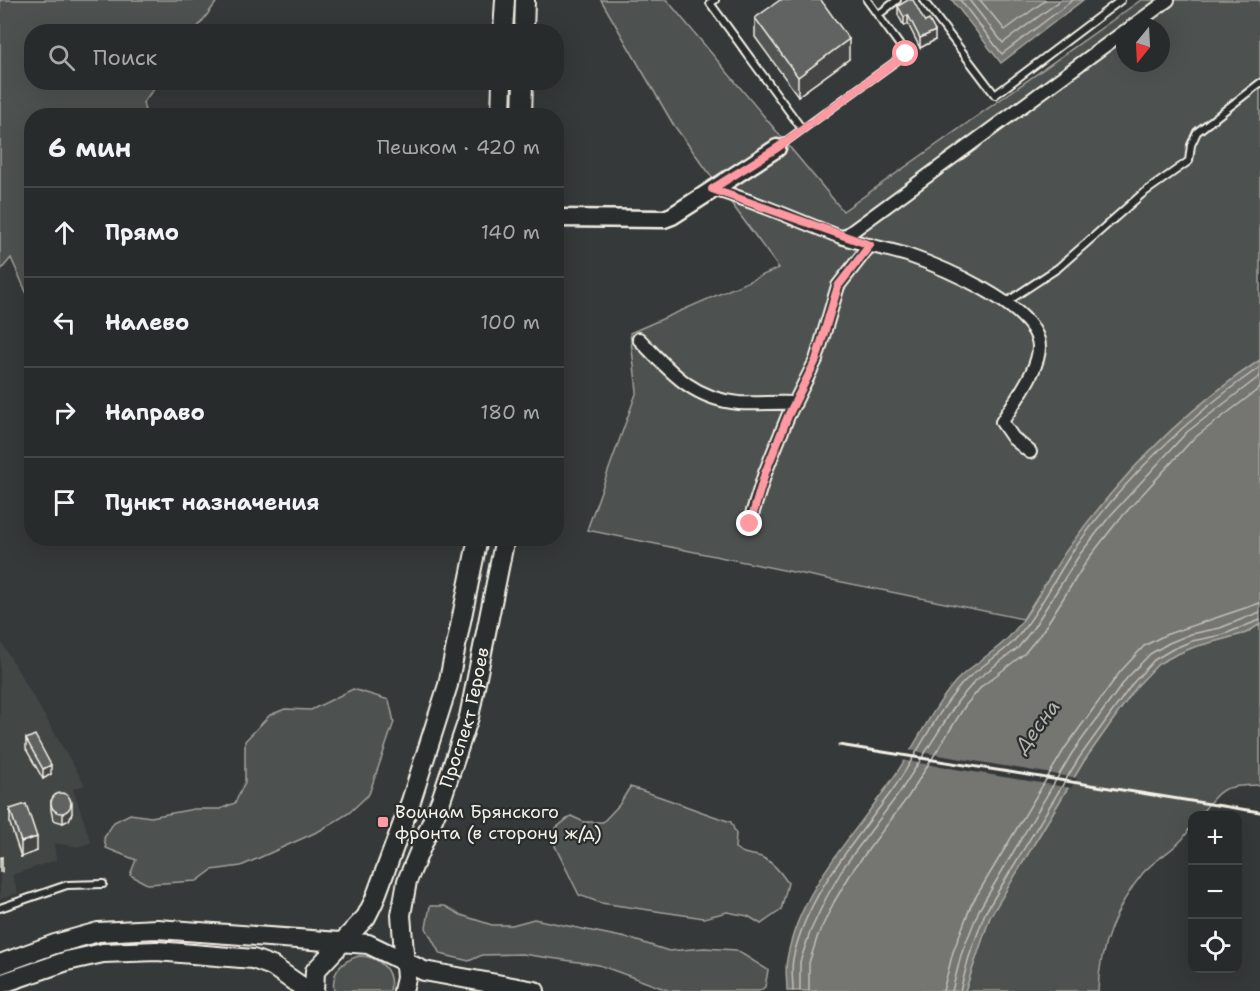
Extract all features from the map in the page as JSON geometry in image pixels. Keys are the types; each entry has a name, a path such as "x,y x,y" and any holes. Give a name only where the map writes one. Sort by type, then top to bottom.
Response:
{"main road":[{"path":"504,24 505,0"},
{"path":"524,24 525,0"},
{"path":"501,108 502,90"},
{"path":"522,108 523,90"},
{"name":"Проспект Героев","path":"314,991 315,971 366,917 411,801 448,685 476,546"},
{"name":"Проспект Героев","path":"403,991 406,978 401,915 407,882 441,800 469,717 504,546"},
{"path":"0,964 98,932 145,930 368,944 424,971 535,991"},
{"path":"0,984 103,953 205,953 261,961 308,991"},
{"path":"205,953 214,958 244,962 258,967 271,976 284,991"}],"street":[{"path":"1143,18 1168,0"},
{"path":"843,237 1116,38"},
{"path":"564,218 664,219 777,148"},
{"path":"712,189 739,196 843,237 945,270 1005,303 1029,322 1039,342 1037,363 1002,422 1013,438 1030,452"},
{"path":"750,524 765,473 816,360 838,286 870,245"},
{"path":"639,339 680,382 706,395 738,403 795,403"}],"lane":[{"path":"715,0 710,3 802,129"},
{"path":"777,148 906,54 867,0"},
{"path":"878,15 897,0"},
{"path":"923,0 994,95 1121,0"},
{"path":"1005,303 1058,268 1142,194 1189,161 1191,145 1197,132 1260,83"},
{"path":"0,908 68,885 103,884"}],"shaded area":[{"path":"0,0 218,0 200,24 24,24 24,90 153,90 143,103 144,108 24,108 24,287 11,258 0,271"},
{"path":"601,0 667,0 843,211 1141,0 1260,0 1260,360 1190,414 1127,476 1072,545 1023,619 587,530 637,391 630,333 779,268 673,124"},
{"path":"1260,624 1260,785 1230,787 1219,793 1203,811 1188,811 1187,834 1174,848 1143,873 1117,914 1102,959 1098,991 965,991 990,917 1084,761 1137,686 1158,664 1175,655 1194,647 1246,633"},
{"path":"0,640 85,785 73,789 91,842 78,847 54,843 56,860 12,875 18,893 0,899"},
{"path":"353,689 389,700 394,722 369,794 349,813 319,831 241,866 212,870 197,881 147,884 130,875 136,860 106,848 104,838 114,822 130,814 151,817 194,809 220,809 235,803 245,782 245,741 270,715 285,709 311,710"},
{"path":"630,787 731,822 736,834 735,848 767,860 788,883 781,910 761,924 748,916 727,912 704,918 601,903 579,895 555,846 556,828 571,816 584,822 603,822 619,805"},
{"path":"430,906 445,906 461,915 492,925 512,925 534,919 631,939 669,951 704,948 736,950 768,970 765,987 759,991 670,991 599,965 522,954 482,955 469,961 440,954 426,928"},
{"path":"359,956 373,959 384,966 390,977 390,991 334,991 334,978 339,968"}],"water":[{"path":"952,0 1083,0 1001,63"},
{"name":"Десна","path":"1260,360 1260,624 1246,633 1194,647 1175,655 1158,664 1137,686 1084,761 990,917 965,991 787,991 786,963 793,934 815,888 828,866 898,771 947,693 962,675 1003,643 1018,627 1069,547 1110,494 1133,469 1206,400"}],"pier":[{"path":"908,750 1077,778 1071,788 901,760"}],"building":[{"path":"780,0 821,0 849,39 798,77 755,18"},
{"path":"908,0 913,0 925,22 929,20 935,31 920,38 908,15 904,17 898,6"},
{"path":"35,735 51,765 43,769 26,739"},
{"path":"61,793 68,796 71,803 68,810 61,813 54,810 51,803 54,796"},
{"path":"26,804 37,837 21,842 10,809"}],"railway":[{"path":"839,745 1260,812"}],"place":[{"name":"Воинам Брянского фронта (в сторону ж/д)","path":"383,822"}],"route":[{"path":"750,524 765,473 788,416 816,360 833,297 838,286 870,245 843,237 739,196 712,189 777,148 906,54"}]}
